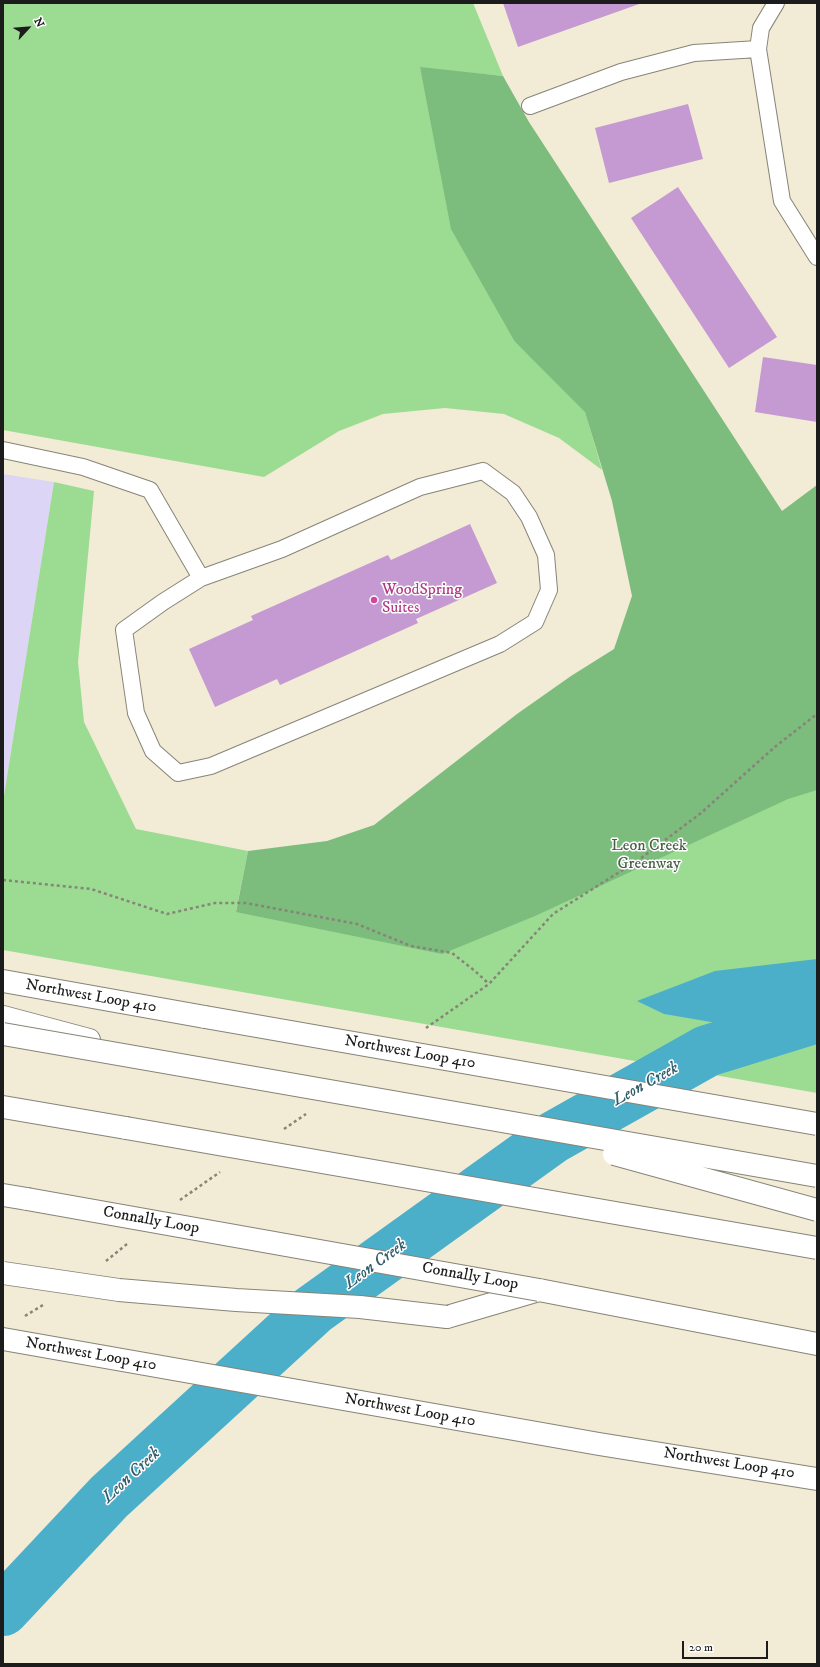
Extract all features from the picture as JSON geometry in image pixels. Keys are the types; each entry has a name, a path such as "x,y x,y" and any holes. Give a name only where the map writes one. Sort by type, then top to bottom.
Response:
{"main road":[{"name":"Northwest Loop 410","path":"3,981 817,1124"},
{"path":"3,1018 73,1036 209,1067 535,1132 817,1210"},
{"path":"3,1034 817,1176"},
{"path":"3,1107 817,1248"},
{"name":"Connally Loop","path":"3,1194 539,1290 817,1344"},
{"path":"3,1272 119,1290 236,1300 360,1308 447,1317 539,1290"},
{"name":"Northwest Loop 410","path":"3,1339 599,1444 817,1478"}],"lane":[{"path":"776,3 761,28 758,49 782,202 817,257"},
{"path":"530,106 621,72 694,53 758,49"},
{"path":"3,450 83,467 150,490 201,578"},
{"path":"483,471 513,493 529,517 546,555 549,590 535,622 500,644 211,766 178,772 153,752 136,713 124,630 163,602 201,578 282,549 420,487 483,471"}],"path":[{"path":"3,880 91,889 167,914 215,903 246,903 357,924 411,946 452,952 489,984"}],"shaded area":[{"path":"3,474 54,482 3,802"}],"green space":[{"path":"3,3 473,3 503,76 420,68 515,342 585,411 602,470 559,438 504,414 445,408 383,414 339,431 264,477 3,430"},
{"path":"420,67 503,76 529,122 782,511 817,485 817,790 788,799 535,916 442,954 236,912 248,851 327,841 374,825 517,714 571,676 614,649 632,596 612,501 585,412 515,342 451,229"},
{"name":"Leon Creek Greenway","path":"54,482 94,491 78,662 84,722 136,829 248,851 236,911 250,914 603,684 817,485 817,1093 3,950 3,802"}],"water":[{"path":"817,959 817,1040 664,1014 637,1001 715,971"}],"building":[{"path":"503,3 642,3 518,47"},
{"path":"688,104 703,159 609,183 595,128"},
{"path":"678,187 777,337 729,368 631,218"},
{"path":"763,357 817,365 817,422 755,412"},
{"name":"WoodSpring Suites","path":"470,524 497,583 416,619 418,623 280,685 277,679 215,707 189,649 253,620 251,616 388,555 391,560"}],"waterway":[{"name":"Leon Creek","path":"3,1610 109,1497 313,1310 554,1137 707,1051 817,1017"}],"place":[{"name":"WoodSpring Suites","path":"374,600"}]}
